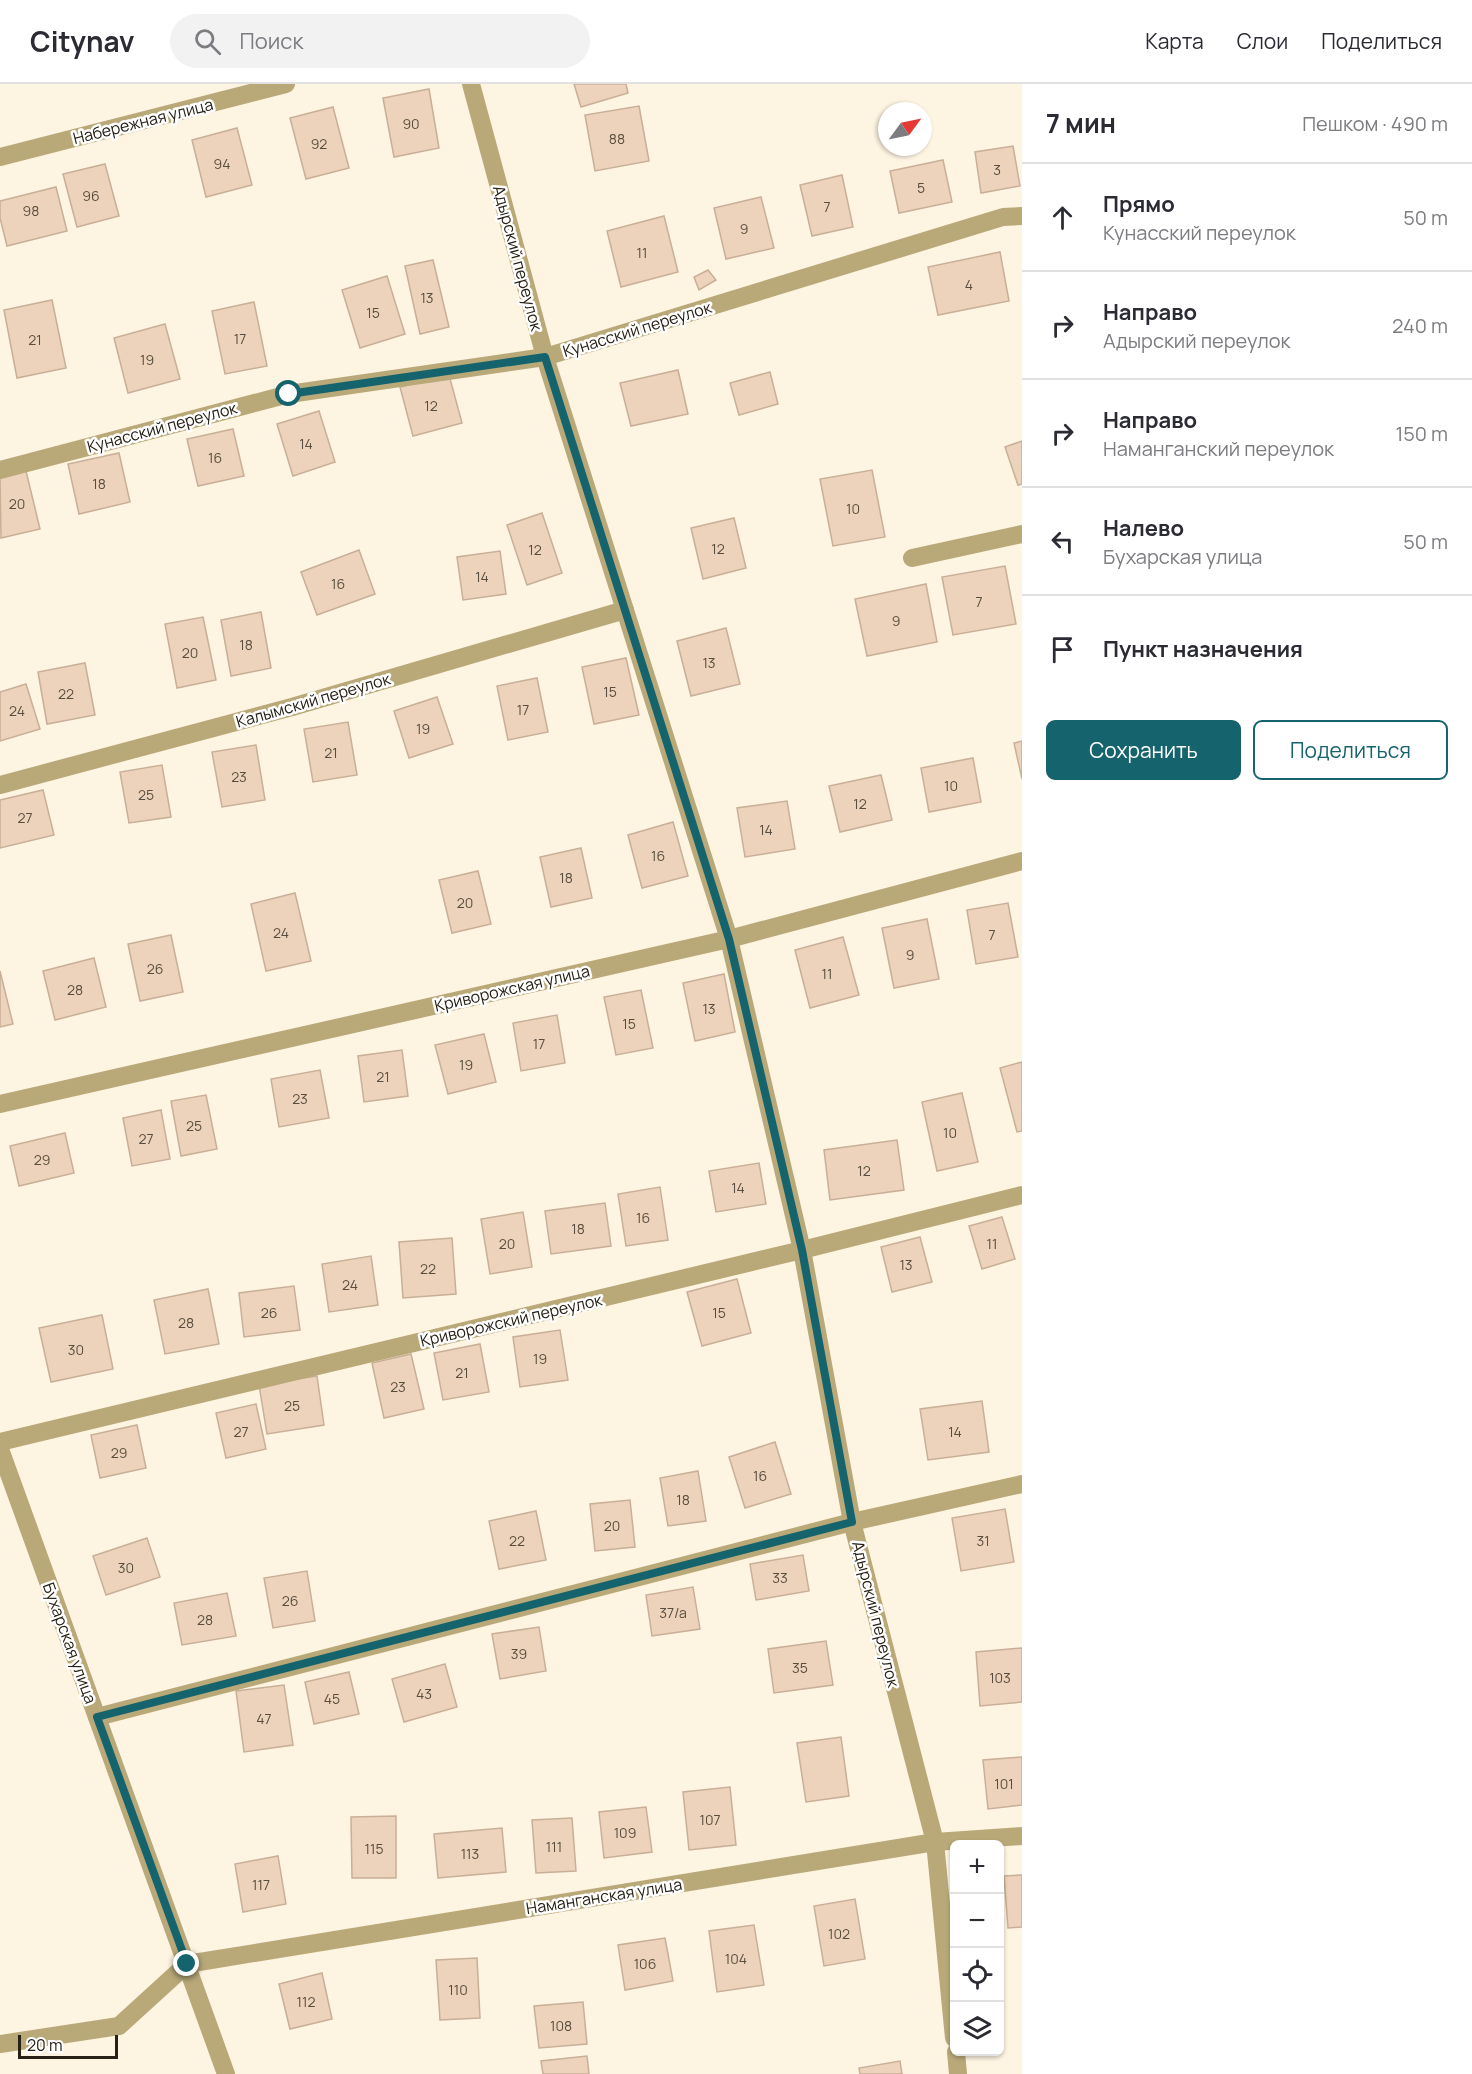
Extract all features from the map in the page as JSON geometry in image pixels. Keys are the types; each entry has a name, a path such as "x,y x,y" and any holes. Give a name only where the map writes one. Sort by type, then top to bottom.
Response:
{"street":[{"name":"Набережная улица","path":"0,157 286,84"},
{"name":"Адырский переулок","path":"471,84 545,357 729,939 802,1250 852,1522 935,1842 951,2002"},
{"name":"Кунасский переулок","path":"0,470 289,394 545,357 1003,218 1022,216"},
{"path":"912,558 1022,534"},
{"name":"Калымский переулок","path":"0,785 292,707 625,610"},
{"name":"Криворожская улица","path":"0,1104 729,939 1022,861"},
{"name":"Криворожский переулок","path":"0,1442 1022,1195"},
{"name":"Бухарская улица","path":"0,1449 226,2074"},
{"path":"97,1717 852,1522 1022,1484"},
{"name":"Наманганская улица","path":"187,1964 935,1842 1022,1836"},
{"path":"0,2044 119,2025 187,1964"},
{"path":"956,2056 958,2074"}],"building":[{"path":"574,84 626,84 628,93 581,107"},
{"path":"429,89 439,148 394,157 383,98"},
{"path":"639,106 649,161 595,171 585,115"},
{"path":"333,107 349,168 306,179 290,118"},
{"path":"237,128 252,185 206,197 192,140"},
{"path":"1013,146 1020,186 981,193 975,152"},
{"path":"943,160 952,202 899,213 890,171"},
{"path":"105,164 119,216 77,227 63,174"},
{"path":"842,175 853,227 812,236 800,185"},
{"path":"56,187 67,231 7,246 0,218 0,201"},
{"path":"761,197 774,248 726,259 714,208"},
{"path":"664,216 678,272 621,287 607,231"},
{"path":"1000,252 1009,301 938,315 928,267"},
{"path":"433,260 449,327 420,334 405,266"},
{"path":"708,270 716,280 699,290 694,277"},
{"path":"387,276 405,334 360,348 342,290"},
{"path":"52,300 66,368 17,378 4,310"},
{"path":"254,302 267,366 225,374 212,311"},
{"path":"165,324 180,379 128,393 114,338"},
{"path":"678,370 688,414 631,426 620,383"},
{"path":"770,372 778,404 739,415 730,383"},
{"path":"449,375 462,423 413,436 400,387"},
{"path":"319,411 335,462 293,476 277,424"},
{"path":"233,429 244,476 198,486 187,439"},
{"path":"1022,441 1022,484 1018,485 1005,447"},
{"path":"119,453 130,502 79,514 68,464"},
{"path":"872,470 885,537 833,546 820,479"},
{"path":"26,471 40,529 1,538 0,477"},
{"path":"542,513 562,573 527,585 507,525"},
{"path":"734,518 746,568 703,579 691,528"},
{"path":"359,550 375,594 317,615 301,572"},
{"path":"500,551 506,594 463,600 457,557"},
{"path":"1005,566 1016,624 953,635 942,577"},
{"path":"926,584 937,642 867,656 855,599"},
{"path":"261,612 271,668 231,676 221,620"},
{"path":"203,617 216,680 177,688 165,624"},
{"path":"726,628 740,684 691,696 677,641"},
{"path":"626,658 639,715 594,724 582,667"},
{"path":"85,663 95,715 47,724 38,672"},
{"path":"537,678 548,732 508,740 497,686"},
{"path":"26,684 40,729 0,741 0,692"},
{"path":"437,697 453,744 409,758 394,711"},
{"path":"348,722 357,775 313,782 304,729"},
{"path":"1022,741 1022,779 1014,743"},
{"path":"256,745 265,800 222,807 212,752"},
{"path":"973,758 981,802 929,812 921,768"},
{"path":"162,765 171,817 129,823 120,772"},
{"path":"881,775 892,820 840,832 829,786"},
{"path":"43,790 54,835 0,848 0,800"},
{"path":"787,801 795,849 745,857 737,808"},
{"path":"673,822 688,876 642,888 628,835"},
{"path":"581,848 592,898 551,907 540,857"},
{"path":"478,871 491,924 452,933 439,880"},
{"path":"295,893 311,961 266,971 251,904"},
{"path":"1008,903 1018,957 976,964 967,910"},
{"path":"927,919 939,979 894,988 882,928"},
{"path":"171,935 183,992 140,1001 128,944"},
{"path":"843,937 859,995 810,1008 795,950"},
{"path":"94,958 106,1007 55,1020 43,971"},
{"path":"0,971 13,1024 0,1027"},
{"path":"724,974 735,1032 695,1041 683,983"},
{"path":"641,990 653,1048 616,1055 604,997"},
{"path":"557,1015 565,1063 521,1071 513,1023"},
{"path":"484,1034 496,1082 448,1094 435,1045"},
{"path":"402,1050 408,1096 364,1102 358,1056"},
{"path":"1022,1062 1022,1131 1017,1132 1000,1068"},
{"path":"320,1070 329,1118 279,1127 271,1079"},
{"path":"962,1093 978,1162 937,1171 922,1102"},
{"path":"206,1095 217,1149 181,1156 171,1101"},
{"path":"161,1110 170,1159 132,1166 123,1118"},
{"path":"65,1133 74,1173 19,1186 10,1146"},
{"path":"897,1140 904,1190 830,1200 824,1150"},
{"path":"759,1163 766,1204 716,1212 709,1171"},
{"path":"660,1187 668,1240 626,1246 618,1194"},
{"path":"605,1203 611,1246 551,1254 545,1211"},
{"path":"523,1212 532,1267 490,1274 481,1219"},
{"path":"1002,1217 1015,1259 982,1269 969,1226"},
{"path":"920,1237 932,1282 892,1292 881,1247"},
{"path":"452,1238 456,1294 403,1298 399,1242"},
{"path":"371,1256 378,1305 329,1312 322,1264"},
{"path":"737,1279 751,1333 702,1346 687,1292"},
{"path":"294,1286 300,1330 244,1337 239,1293"},
{"path":"208,1289 219,1344 165,1354 154,1300"},
{"path":"102,1315 113,1369 51,1382 39,1328"},
{"path":"560,1330 568,1380 520,1387 513,1337"},
{"path":"480,1344 489,1392 443,1400 434,1353"},
{"path":"411,1354 424,1409 384,1418 372,1363"},
{"path":"317,1376 324,1425 267,1434 259,1385"},
{"path":"982,1401 989,1452 928,1460 920,1409"},
{"path":"256,1404 266,1449 226,1458 216,1413"},
{"path":"137,1425 146,1468 100,1478 91,1435"},
{"path":"775,1442 791,1494 745,1508 729,1457"},
{"path":"698,1471 706,1521 668,1526 660,1478"},
{"path":"630,1500 635,1547 595,1551 590,1504"},
{"path":"1005,1509 1014,1562 961,1571 952,1518"},
{"path":"536,1511 546,1560 499,1569 489,1521"},
{"path":"147,1538 160,1577 106,1595 93,1556"},
{"path":"803,1555 809,1591 756,1600 750,1564"},
{"path":"307,1571 315,1621 273,1628 264,1578"},
{"path":"693,1587 700,1629 652,1636 646,1595"},
{"path":"227,1593 236,1636 182,1645 174,1603"},
{"path":"539,1627 546,1671 500,1679 492,1634"},
{"path":"826,1641 833,1685 774,1693 768,1649"},
{"path":"1022,1648 1022,1702 980,1706 976,1652"},
{"path":"445,1664 457,1707 404,1722 392,1679"},
{"path":"349,1672 359,1714 314,1724 305,1682"},
{"path":"284,1685 293,1745 244,1752 236,1691"},
{"path":"841,1737 849,1796 806,1802 797,1743"},
{"path":"1022,1757 1022,1805 988,1809 983,1760"},
{"path":"730,1787 736,1845 689,1850 683,1792"},
{"path":"646,1807 652,1852 604,1858 599,1812"},
{"path":"396,1816 396,1878 352,1878 351,1817"},
{"path":"572,1818 576,1871 536,1873 532,1820"},
{"path":"502,1828 506,1872 438,1878 434,1834"},
{"path":"278,1856 286,1904 243,1912 235,1864"},
{"path":"1022,1875 1022,1927 1008,1928 1004,1876"},
{"path":"855,1899 865,1959 824,1966 814,1906"},
{"path":"754,1925 764,1985 717,1992 709,1931"},
{"path":"665,1938 673,1981 625,1990 618,1945"},
{"path":"477,1958 480,2018 440,2020 436,1960"},
{"path":"322,1973 332,2019 290,2029 279,1984"},
{"path":"583,2002 587,2044 539,2048 534,2006"},
{"path":"587,2056 589,2074 543,2074 541,2061"},
{"path":"900,2061 902,2074 860,2074 859,2068"}],"route":[{"path":"187,1964 97,1717 852,1522 802,1250 729,939 545,357 289,394"}]}
